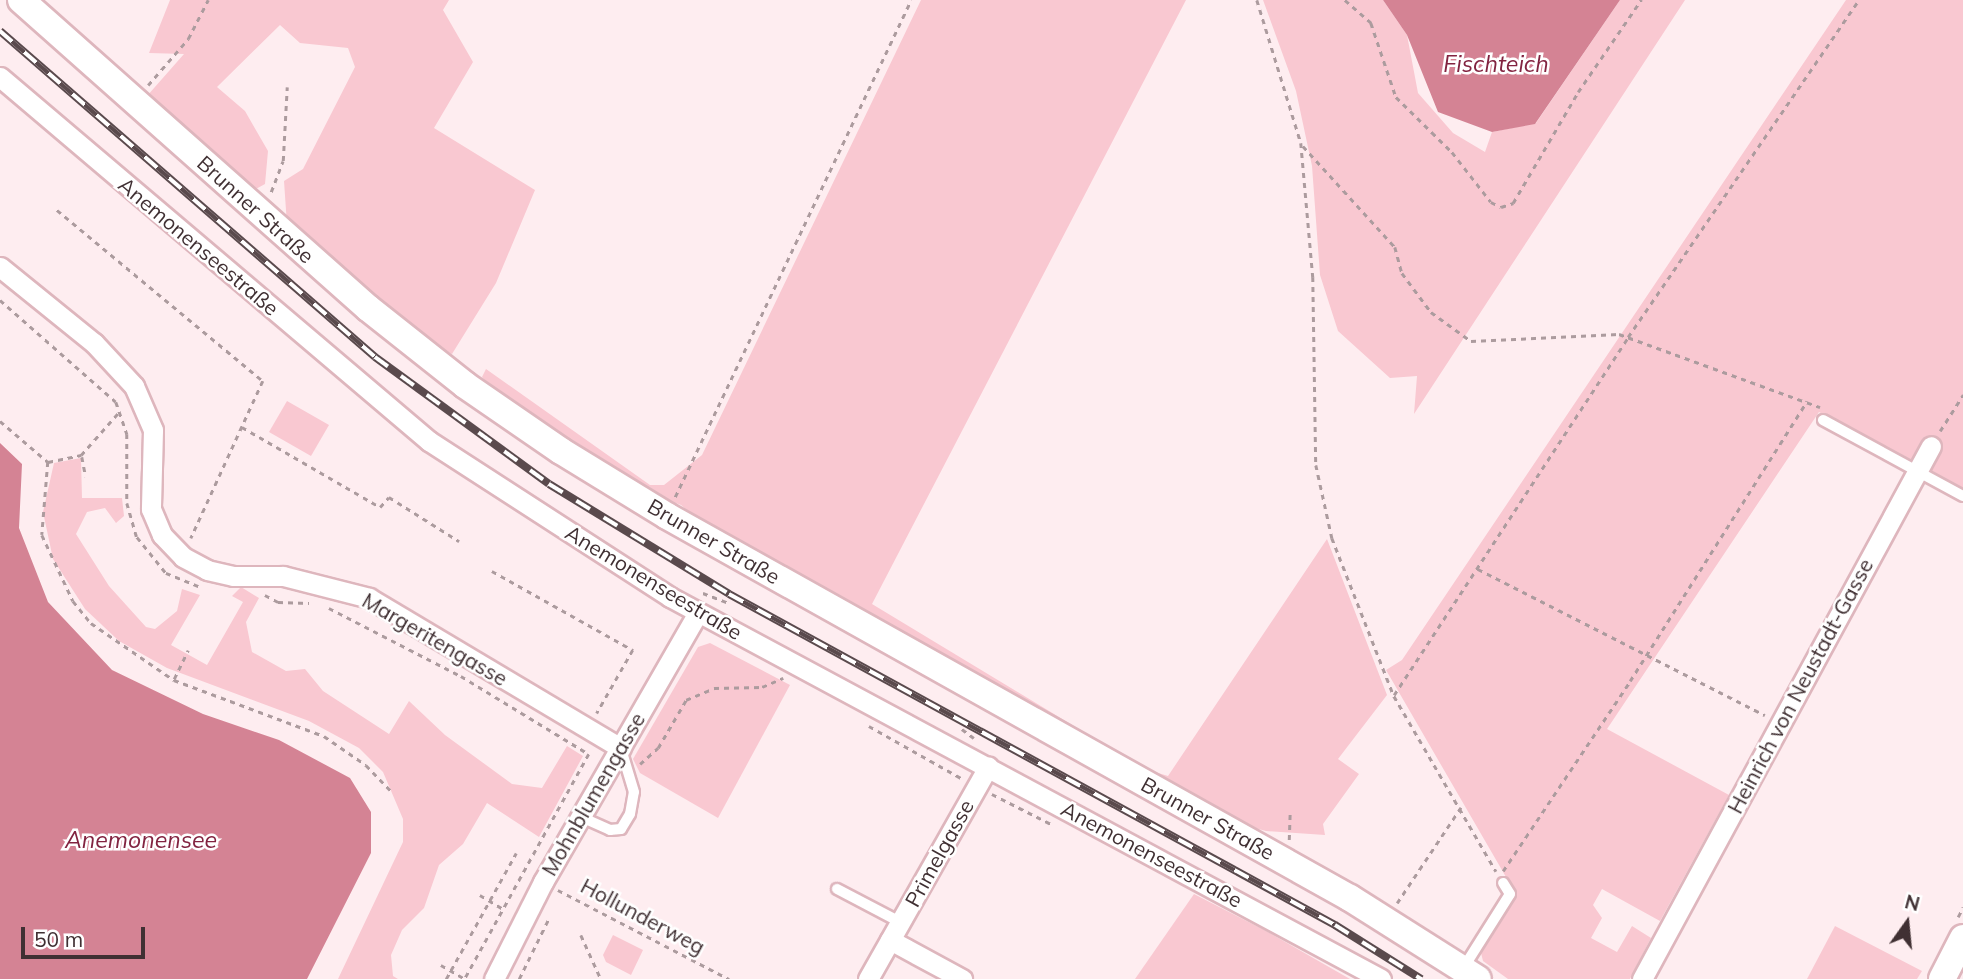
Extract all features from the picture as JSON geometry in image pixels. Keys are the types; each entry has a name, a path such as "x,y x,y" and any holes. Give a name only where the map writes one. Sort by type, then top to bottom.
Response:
{"main road":[{"name":"Brunner Straße","path":"21,0 263,215 465,385 561,451 667,516 1350,898 1471,973"},
{"path":"1942,979 1963,938"}],"street":[{"name":"Anemonenseestraße","path":"0,78 429,441 698,612 1381,979"},
{"name":"Margeritengasse","path":"0,267 94,343 134,386 153,430 151,509 162,535 183,557 207,570 233,576 283,576 369,598 621,748"},
{"name":"Heinrich von Neustadt-Gasse","path":"1642,979 1931,446"},
{"name":"Mohnblumengasse","path":"494,979 543,881 698,612"},
{"name":"Primelgasse","path":"868,979 988,766"},
{"path":"890,940 962,979"}],"lane":[{"path":"1827,416 1916,471 1963,496"},
{"path":"580,817 600,829 621,829 634,792 621,748"},
{"path":"1471,973 1510,894 1501,880"},
{"path":"837,889 900,922"}],"path":[{"path":"135,101 188,39 208,0"},
{"path":"667,516 911,0"},
{"path":"1257,0 1301,144 1313,277 1316,465 1332,538 1394,696 1461,807 1501,880 1807,401"},
{"path":"1345,0 1371,23 1396,97 1452,152 1490,202 1501,207 1513,203 1578,92 1641,0"},
{"path":"1394,696 1628,337 1859,0"},
{"path":"263,215 283,161 287,87"},
{"path":"1301,144 1395,247 1402,273 1431,312 1471,341 1619,334 1807,401 1827,416"},
{"path":"57,210 263,380 183,557"},
{"path":"0,300 108,394 120,411 128,441 127,503 137,537 175,580 197,588 207,579"},
{"path":"1931,446 1963,396"},
{"path":"0,421 48,461 82,455 120,411 141,403"},
{"path":"242,427 380,507 389,497 459,541"},
{"path":"82,455 86,477"},
{"path":"48,461 41,511 42,535 73,601 116,645 174,680 324,736 366,765 393,793"},
{"path":"1477,569 1643,656 1780,723"},
{"path":"492,571 633,649 589,729"},
{"path":"257,590 278,603 290,600 323,606 365,625 461,676 589,754 465,979 441,965"},
{"path":"174,680 188,650"},
{"path":"628,775 658,748 686,700 714,688 762,687 783,678"},
{"path":"1394,908 1461,807"},
{"path":"446,979 516,853"},
{"name":"Hollunderweg","path":"543,881 729,979"},
{"path":"480,895 502,908"},
{"path":"519,979 549,918"},
{"path":"581,935 601,979"}],"shaded area":[{"path":"170,0 449,0 443,10 473,62 434,128 535,190 496,283 452,354 417,336 287,225 284,181 303,169 355,67 348,48 300,43 280,25 217,87 245,111 268,151 265,184 254,190 147,96 184,54 149,53"},
{"path":"921,0 1186,0 872,604 1145,769 1168,776 1327,539 1387,695 1338,759 1359,774 1323,824 1325,835 1266,831 1233,822 707,528 681,505 641,490 500,399 482,377 486,369 650,485 664,485 702,455"},
{"path":"1263,0 1383,0 1407,35 1418,93 1453,133 1485,152 1492,132 1536,123 1620,0 1685,0 1414,414 1417,376 1390,378 1338,331 1320,275 1312,166 1296,91"},
{"path":"1846,0 1963,0 1963,489 1819,412 1607,729 1729,795 1660,921 1602,889 1593,905 1602,918 1591,938 1617,952 1632,926 1651,938 1630,979 1508,979 1483,961 1481,953 1517,896 1386,670 1402,660"},
{"path":"287,401 329,425 311,456 269,432"},
{"path":"81,458 82,498 122,498 124,516 116,523 105,508 87,512 76,534 109,586 146,627 155,629 177,611 182,589 200,595 171,645 207,665 243,602 232,596 241,587 259,598 246,622 252,652 286,671 305,669 323,691 389,734 409,701 445,735 512,784 542,788 567,746 583,756 539,837 487,803 463,844 439,865 424,908 402,930 391,955 393,976 398,979 338,979 403,842 403,819 383,772 359,748 309,721 167,668 119,641 85,609 53,559 43,512 54,463"},
{"path":"710,643 790,685 718,818 640,773 633,759 698,647"},
{"path":"1194,894 1268,932 1350,979 1135,979"},
{"path":"1835,926 1922,971 1917,979 1807,979"},
{"path":"613,935 643,950 631,975 606,962 603,955"}],"water":[{"name":"Fischteich","path":"1383,0 1620,0 1535,124 1492,132 1438,112 1407,35"},
{"name":"Anemonensee","path":"0,443 22,464 19,528 48,602 112,670 203,714 279,740 350,778 371,812 371,853 307,979 0,979"}],"railway":[{"path":"0,31 375,357 549,484 729,594 1335,925 1421,979"}]}
